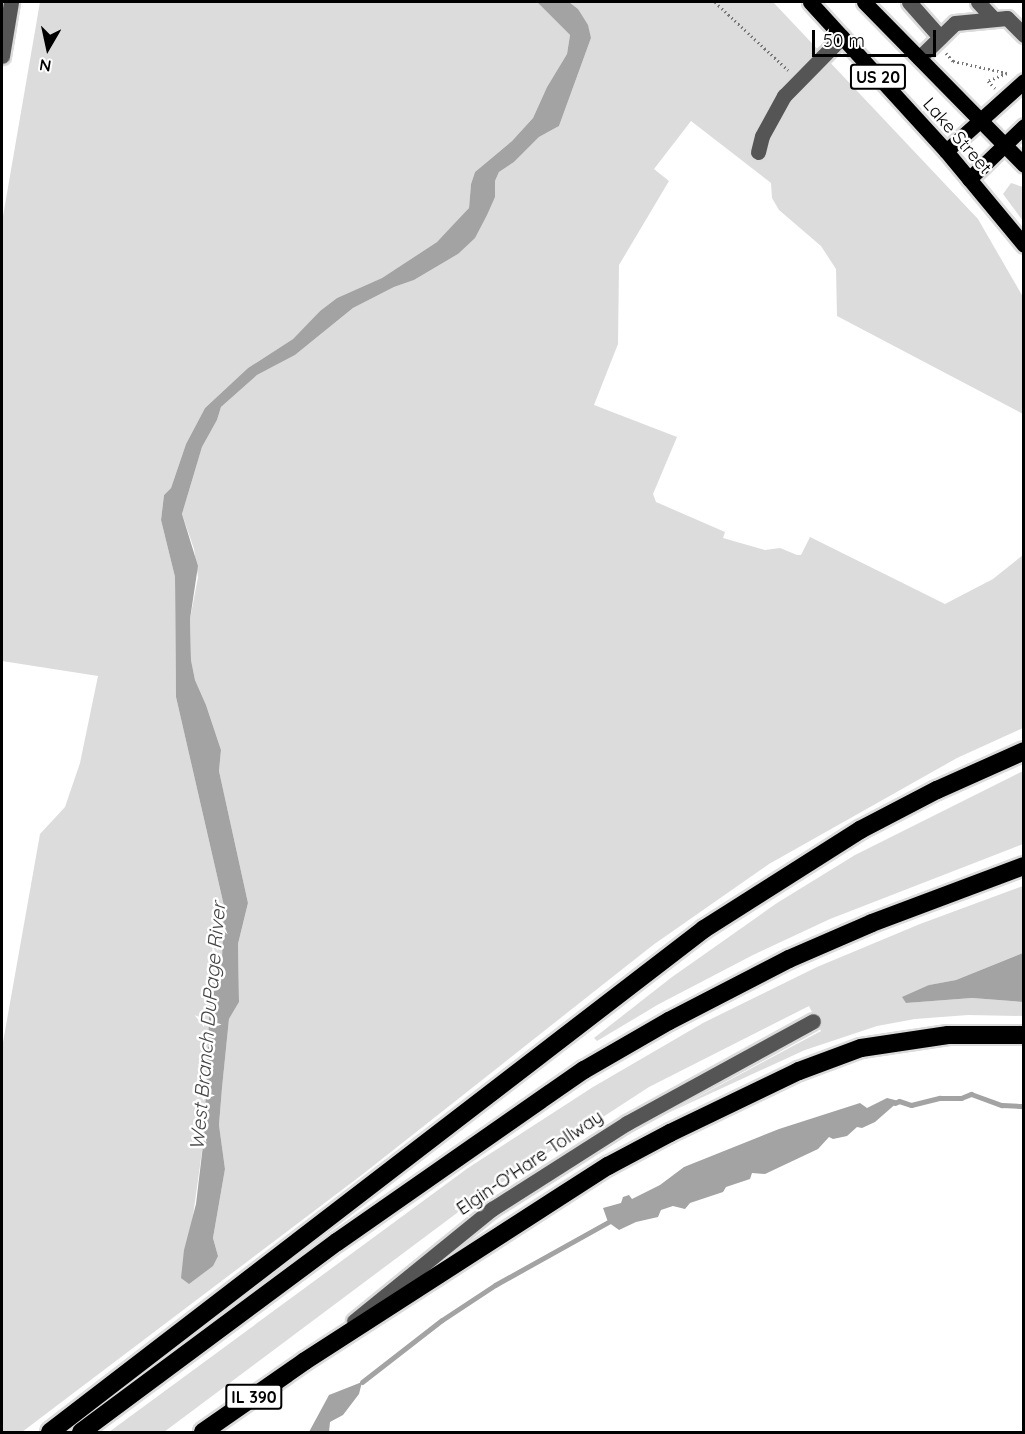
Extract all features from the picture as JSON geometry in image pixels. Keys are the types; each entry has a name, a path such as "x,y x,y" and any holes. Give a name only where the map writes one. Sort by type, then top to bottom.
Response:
{"highway":[{"path":"50,1432 704,929 860,830 937,790 1023,751"},
{"path":"81,1432 338,1242 584,1070 669,1021 789,959 872,923 1023,866"},
{"path":"305,1361 608,1166 799,1071 861,1048 901,1040 948,1035 1023,1035"},
{"name":"Elgin-O'Hare Tollway","path":"203,1432 305,1361"}],"main road":[{"name":"Lake Street","path":"810,2 946,151 1023,245"},
{"name":"Lake Street","path":"868,3 1023,165"},
{"path":"946,151 1023,81"},
{"path":"969,179 1023,126"}],"lane":[{"path":"2,56 11,2"},
{"path":"909,2 940,37"},
{"path":"978,2 994,19"},
{"path":"919,58 955,23 1007,18 1023,35"},
{"path":"758,152 762,136 784,96 842,37"},
{"name":"Elgin-O'Hare Tollway","path":"305,1361 492,1209 627,1123 813,1021"}],"path":[{"path":"715,2 800,80"},
{"path":"945,52 953,61 1007,72 988,81"},
{"path":"1023,195 1023,204"}],"shaded area":[{"path":"40,2 537,2 570,35 567,54 547,87 533,118 512,141 475,172 471,184 469,208 454,226 437,242 382,278 337,298 320,311 293,339 248,368 205,408 186,444 171,488 164,495 161,520 175,577 176,697 224,906 222,958 210,995 204,1137 192,1223 218,1256 213,1238 225,1169 219,1125 222,1088 229,1019 239,1002 238,944 248,903 219,771 221,750 195,680 191,660 190,619 198,577 194,549 182,514 202,447 217,420 221,407 257,375 295,355 353,308 394,287 414,280 458,254 495,197 495,181 499,172 514,162 539,137 559,126 591,38 578,9 569,2 773,2 978,219 1023,297 1023,414 837,316 836,269 821,246 779,210 772,198 771,183 691,121 654,169 669,181 619,265 618,344 594,405 677,437 653,494 656,502 725,532 723,538 765,550 780,548 801,555 810,537 945,604 993,579 1023,555 1023,728 957,758 769,864 653,945 363,1174 22,1432 2,1432 2,1048 40,834 65,807 80,763 98,676 2,661 2,222"},
{"path":"537,2 569,2 578,9 588,25 591,38 559,126 539,137 514,162 499,172 495,181 495,197 487,215 475,238 458,254 414,280 394,287 353,308 295,355 257,375 221,407 217,420 202,447 182,514 198,566 190,619 191,660 195,680 221,750 219,771 248,903 238,944 239,1002 229,1019 222,1088 219,1125 225,1169 213,1238 218,1256 213,1266 189,1284 181,1278 184,1250 196,1204 204,1137 210,995 222,958 224,906 176,697 175,577 161,520 164,495 171,488 186,444 205,408 248,368 293,339 320,311 337,298 382,278 437,242 469,208 471,184 475,172 512,141 533,118 547,87 567,54 570,35"},
{"path":"1011,183 1023,187 1023,221 1003,194"},
{"path":"1023,771 1023,844 830,919 753,955 659,1004 597,1041 594,1038 672,977 777,903 855,855"},
{"path":"1023,886 1023,953 956,980 929,985 906,1003 972,998 1023,1002 1023,1016 968,1015 915,1019 877,1026 805,1050 668,1113 821,1031 809,1006 649,1087 469,1204 164,1432 109,1432 468,1168 593,1087 703,1023 817,967 920,924"},
{"path":"1023,953 1023,1002 972,998 906,1003 902,997 929,985 956,980"},
{"path":"887,1098 899,1101 875,1122 862,1128 857,1127 847,1136 833,1139 829,1137 818,1149 765,1174 752,1173 750,1179 726,1187 723,1192 690,1203 685,1209 673,1206 661,1210 658,1217 636,1222 619,1230 608,1222 603,1208 621,1203 623,1197 629,1195 632,1199 660,1185 684,1167 779,1129 860,1103 867,1108"},
{"path":"362,1382 359,1394 343,1415 330,1422 329,1432 309,1432 329,1395"}],"waterway":[{"path":"895,1103 899,1101 911,1105 940,1098 961,1098 971,1094 1002,1105 1024,1106"},
{"path":"362,1382 442,1320 495,1285 612,1220"}],"water label":[{"name":"West Branch DuPage River","path":"207,1026"}]}
